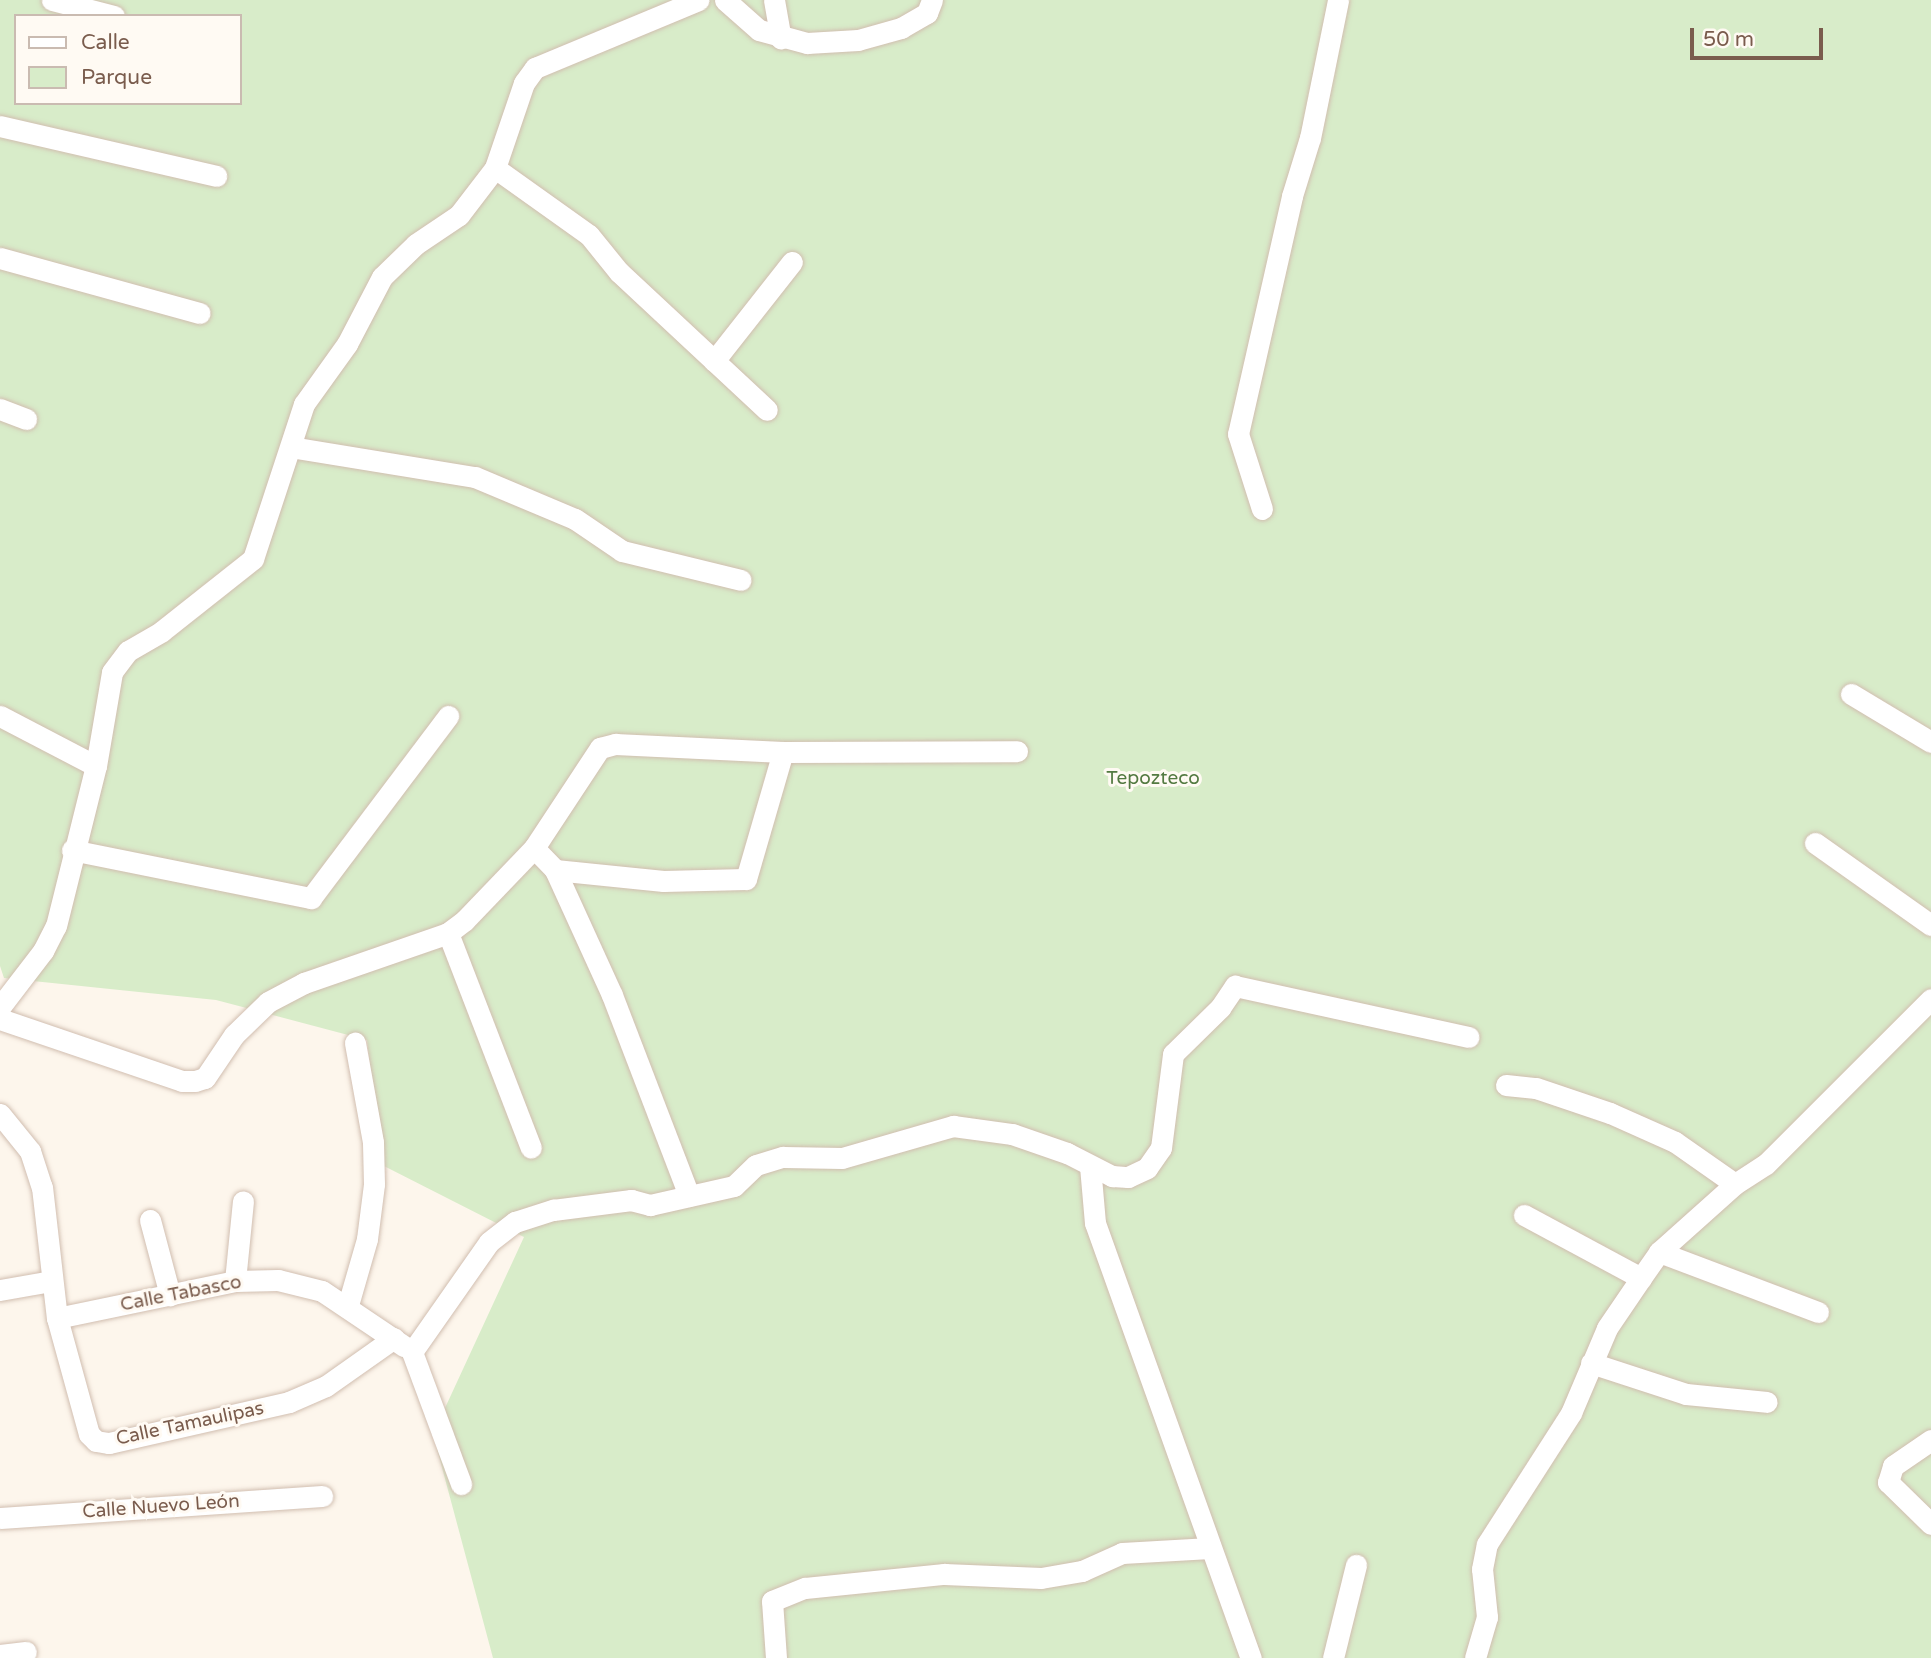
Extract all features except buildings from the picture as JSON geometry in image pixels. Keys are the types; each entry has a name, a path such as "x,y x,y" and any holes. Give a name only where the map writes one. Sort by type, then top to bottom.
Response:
{"street":[{"path":"52,0 106,14"},
{"path":"0,1007 43,951 56,926 72,850 96,766 112,672 128,651 194,608 253,559 303,404 347,344 382,277 416,244 459,215 495,168 524,83 536,68 698,0"},
{"path":"725,0 759,30 807,43 858,40 901,28 927,13 932,0"},
{"path":"774,0 781,38"},
{"path":"1262,509 1238,434 1292,196 1310,138 1338,0"},
{"path":"0,126 216,176"},
{"path":"495,168 589,235 619,272 766,410"},
{"path":"0,258 200,313"},
{"path":"714,361 792,262"},
{"path":"0,409 26,419"},
{"path":"291,447 475,477 575,519 622,551 741,580"},
{"path":"1851,694 1931,742"},
{"path":"0,716 96,766"},
{"path":"72,850 311,898 447,716"},
{"path":"0,1018 182,1081 195,1081 205,1078 234,1035 268,1002 304,982 448,933 534,848 600,748 615,744 783,752 1017,751"},
{"path":"555,870 663,881 746,879 783,752"},
{"path":"1815,843 1931,925"},
{"path":"534,848 555,870 612,995 688,1196"},
{"path":"448,933 531,1148"},
{"path":"461,1484 412,1352 489,1242 515,1222 598,1202 631,1200 650,1205 734,1186 756,1165 783,1157 815,1161 842,1158 953,1126 1012,1134 1067,1153 1112,1176 1128,1177 1147,1168 1161,1148 1174,1054 1220,1008 1235,986 1468,1037"},
{"path":"1475,1658 1487,1617 1482,1569 1487,1544 1571,1413 1607,1328 1641,1278 1659,1252 1734,1184 1766,1164 1931,999"},
{"path":"348,1305 367,1239 374,1184 373,1142 355,1043"},
{"path":"1506,1085 1536,1088 1610,1113 1675,1142 1734,1184"},
{"path":"0,1114 30,1151 42,1187 57,1318"},
{"path":"1090,1166 1094,1223 1251,1658"},
{"path":"235,1281 243,1201"},
{"path":"1524,1215 1641,1278"},
{"path":"150,1220 170,1295"},
{"path":"1659,1252 1818,1311"},
{"name":"Calle Tabasco","path":"57,1318 235,1281 278,1280 322,1291 348,1305 412,1352"},
{"path":"0,1290 51,1282"},
{"name":"Calle Tamaulipas","path":"57,1318 89,1434 96,1441 109,1443 289,1402 326,1386 394,1338"},
{"path":"1591,1363 1686,1394 1767,1402"},
{"path":"1931,1440 1893,1466 1888,1482 1931,1524"},
{"name":"Calle Nuevo León","path":"0,1518 322,1496"},
{"path":"776,1658 772,1601 805,1588 944,1574 1041,1578 1082,1570 1122,1553 1210,1548"},
{"path":"1333,1658 1356,1565"},
{"path":"0,1655 26,1652"}],"green space":[{"name":"Tepozteco","path":"0,0 1931,0 1931,1658 493,1658 433,1434 524,1237 382,1165 367,1040 216,1000 4,978 0,966"}]}
